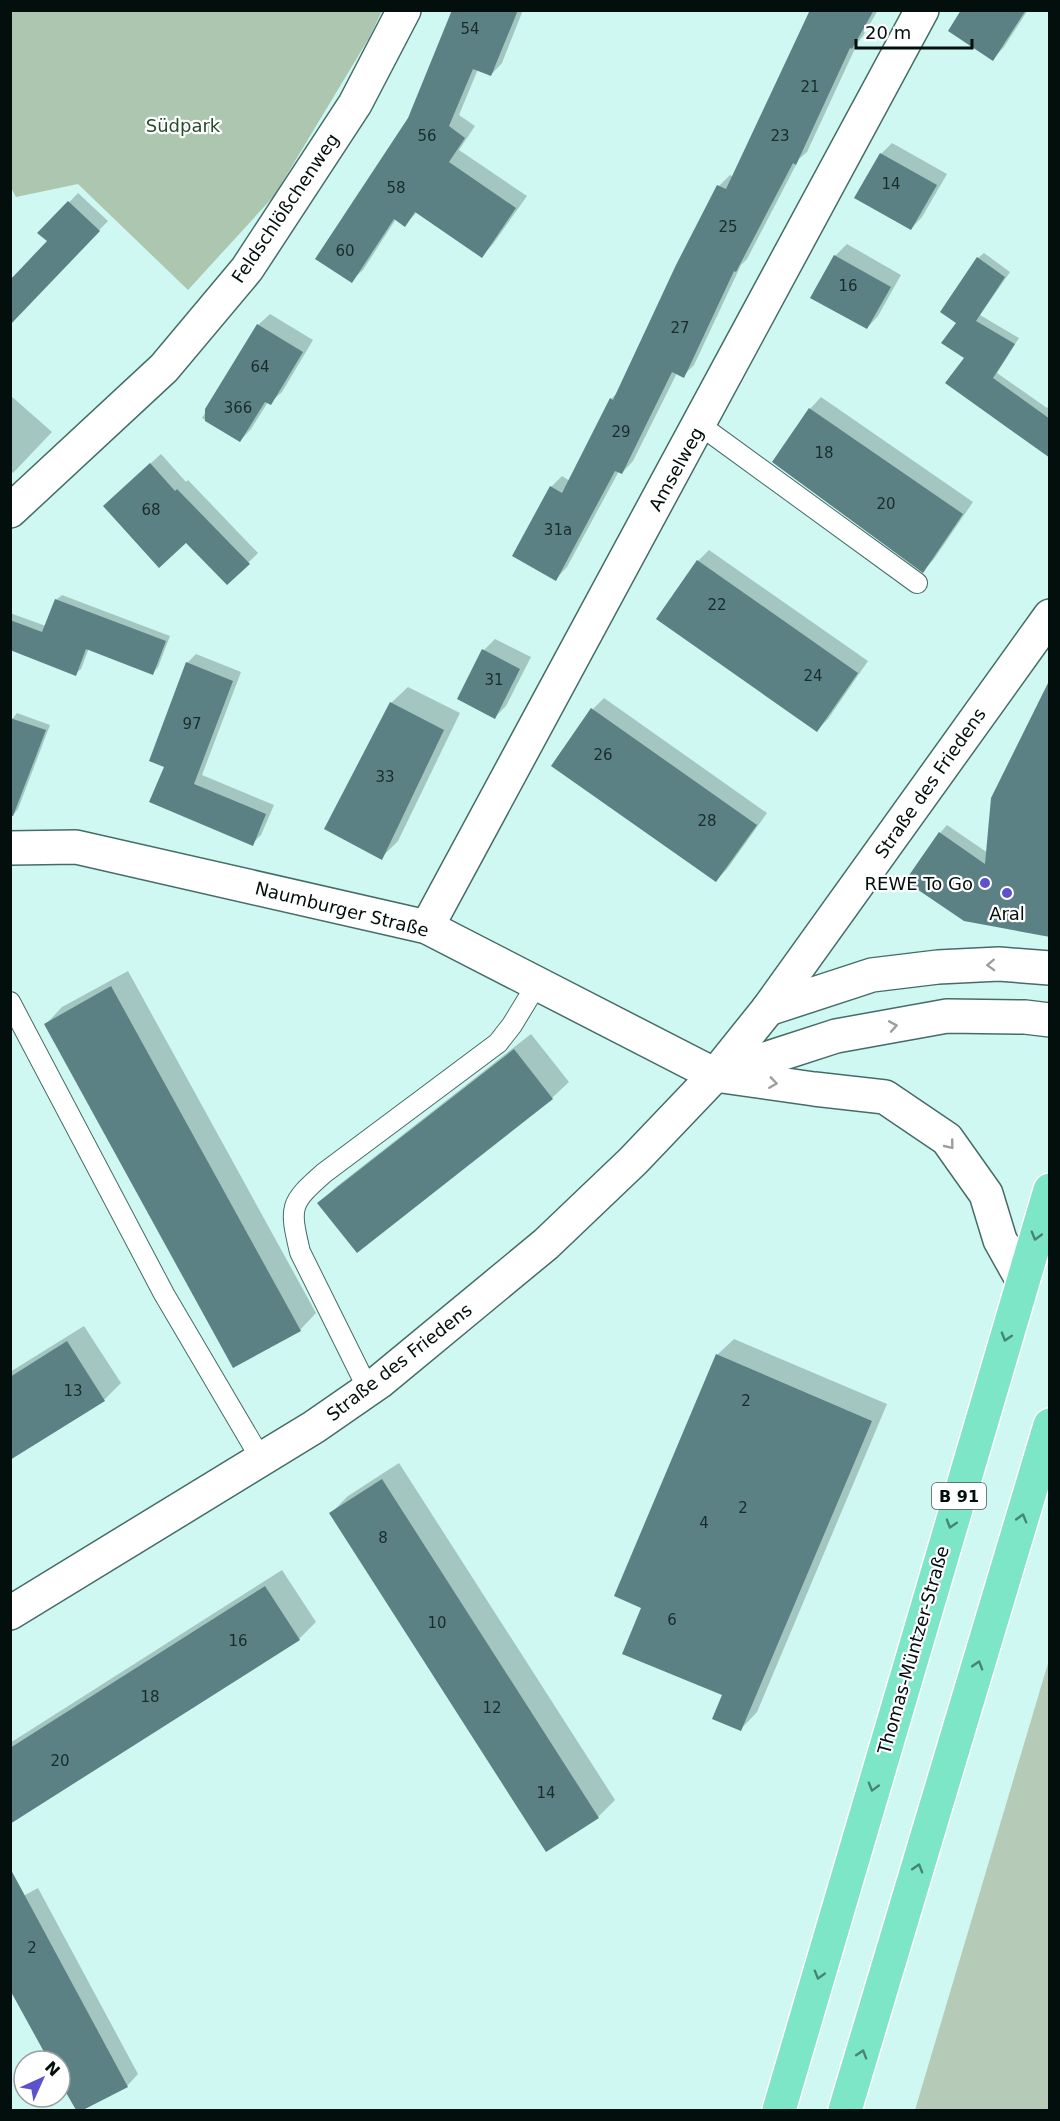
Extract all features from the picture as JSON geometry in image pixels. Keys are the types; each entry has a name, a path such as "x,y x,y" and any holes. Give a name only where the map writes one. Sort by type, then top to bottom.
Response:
{"main road":[{"name":"Thomas-Müntzer-Straße","path":"779,2110 1050,1190"},
{"path":"845,2110 1050,1425"}],"street":[{"name":"Feldschlößchenweg","path":"10,511 164,368 247,269 355,104 404,10"},
{"name":"Amselweg","path":"427,927 922,10"},
{"name":"Straße des Friedens","path":"10,1613 314,1427 369,1389 546,1244 633,1161 715,1075 768,1009 1050,616"},
{"name":"Naumburger Straße","path":"10,848 76,847 427,927 715,1075"},
{"path":"768,1009 872,975 938,967 999,964 1050,968"},
{"name":"Straße des Friedens","path":"715,1075 836,1036 947,1016 1025,1017 1050,1020"},
{"path":"715,1075 885,1096 947,1139 986,1194 1000,1240 1023,1281"}],"lane":[{"path":"700,425 917,583"},
{"path":"369,1389 300,1252 294,1230 294,1206 300,1194 324,1173 498,1043 537,984"},
{"path":"10,1002 164,1294 261,1459"}],"green space":[{"name":"Südpark","path":"11,10 382,11 369,38 274,196 188,290 78,184 16,197 10,186"},
{"path":"1049,1660 1049,2110 915,2110"}],"building":[{"path":"452,10 518,10 491,76 473,69 449,126 465,138 449,162 516,208 482,258 415,212 405,227 394,219 352,283 315,259 408,118"},
{"path":"810,10 874,10 852,49 850,48 796,165 793,163 736,272 734,271 684,378 672,372 622,474 615,471 556,581 512,556 550,486 562,493 610,398 613,400 676,265 717,185 726,189"},
{"path":"961,10 1026,10 993,61 948,31"},
{"path":"880,153 937,185 911,230 854,198"},
{"path":"68,201 100,231 10,325 10,280 47,241 37,233"},
{"path":"834,255 891,287 867,329 810,298"},
{"path":"977,257 1005,277 976,321 1015,344 993,378 1050,419 1050,458 945,383 964,358 941,343 956,323 940,312"},
{"path":"257,324 303,352 271,405 265,402 240,442 205,421 205,409"},
{"path":"809,408 963,514 923,573 772,462"},
{"path":"150,463 175,491 177,489 250,564 227,585 186,543 159,568 103,506"},
{"path":"697,560 858,673 817,732 656,619"},
{"path":"55,599 166,641 153,675 86,649 76,676 10,650 10,620 42,632"},
{"path":"482,649 520,669 495,719 457,699"},
{"path":"186,662 233,681 194,784 266,814 253,846 149,802 164,767 149,761"},
{"path":"1050,679 1050,937 964,921 905,881 939,832 985,864 991,798"},
{"path":"390,702 444,730 382,860 324,829"},
{"path":"591,708 757,825 716,882 551,766"},
{"path":"10,718 46,730 13,816 10,816"},
{"path":"111,986 301,1331 233,1368 44,1024"},
{"path":"514,1049 553,1099 357,1253 317,1203"},
{"path":"67,1341 105,1401 10,1460 10,1377"},
{"path":"716,1354 872,1421 741,1731 712,1719 722,1695 622,1654 641,1608 614,1596"},
{"path":"382,1479 599,1818 546,1852 329,1513"},
{"path":"265,1586 300,1640 10,1824 10,1748"},
{"path":"10,1868 128,2087 83,2110 76,2110 72,2103 72,2049 42,2049 10,1990"}],"place":[{"name":"REWE To Go","path":"985,883"},
{"name":"Aral","path":"1007,893"}]}
